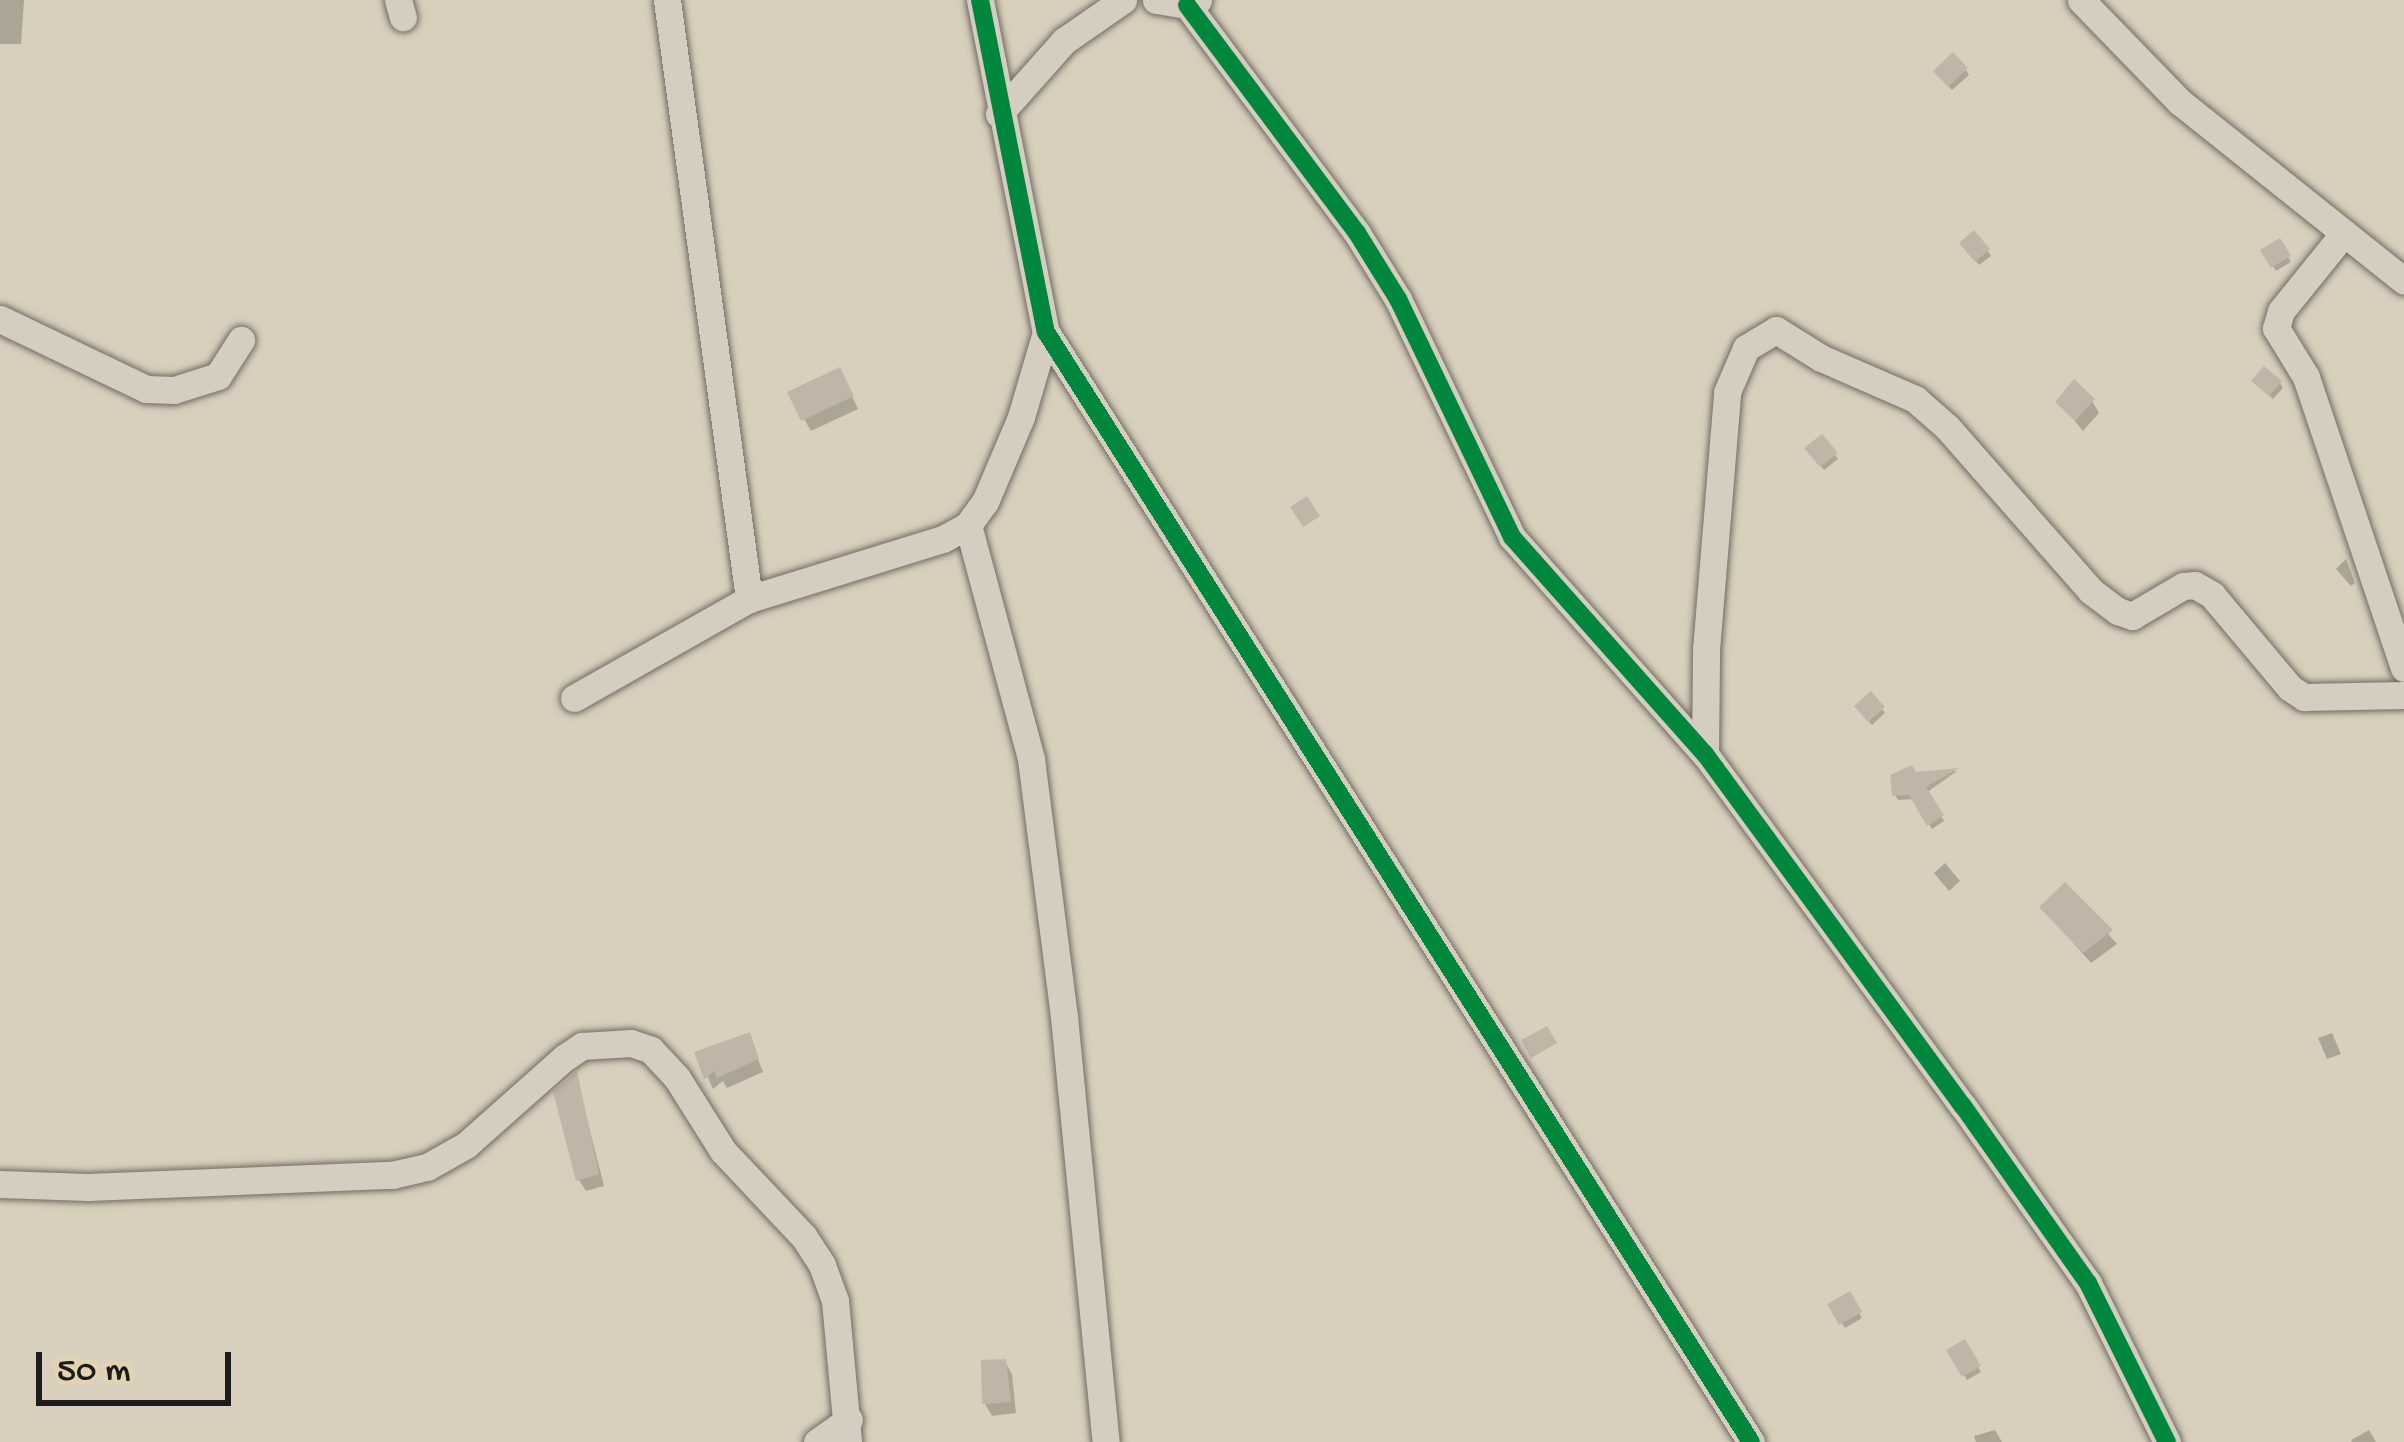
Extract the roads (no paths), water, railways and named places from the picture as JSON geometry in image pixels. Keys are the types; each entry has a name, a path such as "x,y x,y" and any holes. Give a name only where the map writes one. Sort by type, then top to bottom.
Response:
{"street":[{"path":"667,0 748,599"},
{"path":"980,0 1046,332 1751,1442"},
{"path":"999,114 1064,41 1123,0"},
{"path":"1156,0 1192,2 1357,233 1398,299 1512,537 1705,754 2088,1283 2167,1442"},
{"path":"2081,0 2180,102 2404,280"},
{"path":"2344,233 2281,310 2276,328 2306,377 2404,668"},
{"path":"0,319 146,389 174,390 218,376 241,340"},
{"path":"1705,754 1706,650 1727,392 1746,348 1776,330 1821,358 1915,399 1947,427 2092,591 2119,611 2132,616 2183,586 2195,585 2212,595 2290,688 2304,697 2404,695"},
{"path":"574,698 748,599 943,539 968,525 985,502 1021,416 1046,332"},
{"path":"968,525 1031,759 1064,1017 1106,1442"},
{"path":"0,1184 112,1186 392,1175 428,1167 466,1145 582,1046 631,1043 651,1050 677,1078 723,1151 804,1237 822,1265 835,1300 849,1431 817,1442"}]}
